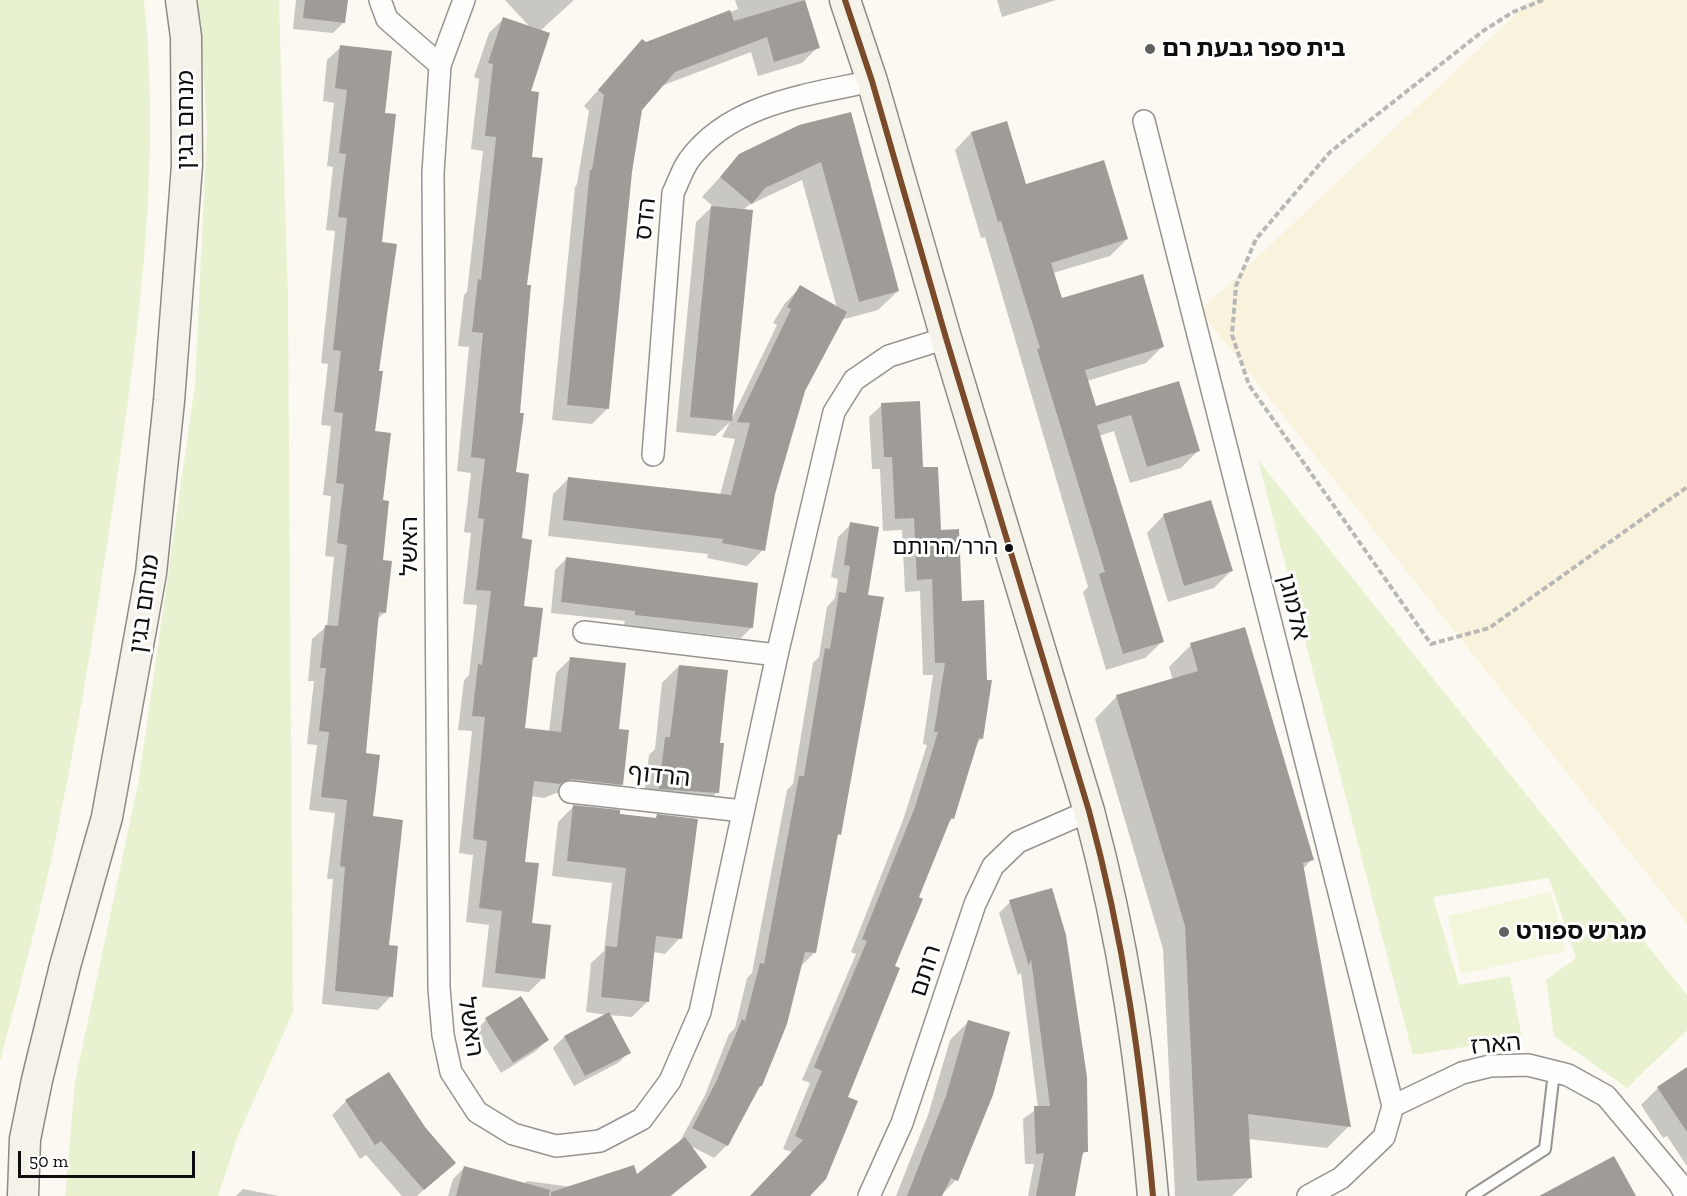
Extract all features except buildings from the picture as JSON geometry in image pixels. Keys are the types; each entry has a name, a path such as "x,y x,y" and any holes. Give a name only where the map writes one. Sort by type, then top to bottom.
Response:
{"street":[{"name":"מנחם בגין","path":"23,1196 25,1139 37,1080 65,966 107,817 151,573 169,401 187,165 186,37 181,0"},
{"path":"380,0 387,19 440,65"},
{"name":"האשל","path":"464,0 440,65 433,173 439,988 443,1035 451,1072 477,1112 513,1134 556,1146 600,1141 642,1119 670,1082 700,1012 777,655 834,412 854,380 889,356 946,338"},
{"path":"845,0 872,81 1109,885 1131,998 1142,1074 1153,1196"},
{"name":"הדס","path":"653,454 673,194 689,160 718,131 767,104 872,81"},
{"name":"אלמוגן","path":"1144,121 1393,1106"},
{"path":"584,632 777,655"},
{"name":"הרדוף","path":"570,792 743,811"},
{"name":"רותם","path":"869,1196 902,1123 975,904 993,866 1018,842 1089,811"},
{"name":"הארז","path":"1393,1106 1462,1073 1490,1066 1528,1065 1568,1075 1606,1096 1679,1183 1686,1196"},
{"path":"1308,1196 1341,1178 1384,1137 1393,1106"}],"lane":[{"path":"1472,1196 1545,1149 1554,1072"}],"path":[{"path":"1543,0 1513,12 1483,31 1330,152 1256,239 1236,286 1232,335 1249,385 1431,644 1489,628 1687,487"}],"shaded area":[{"path":"1531,0 1687,0 1687,924 1200,311"}],"green space":[{"path":"0,0 144,0 149,60 150,119 146,240 140,300 96,614 74,748 50,865 0,1062"},
{"path":"198,0 279,0 288,299 293,1012 237,1138 218,1196 65,1196 75,1082 139,779 195,384 207,129"},
{"path":"1258,460 1687,995 1687,1030 1627,1088 1554,1036 1546,980 1576,958 1549,878 1433,897 1459,985 1510,976 1522,1038 1413,1055"},
{"path":"1551,892 1565,951 1461,974 1448,916"}],"transit line":[{"path":"845,0 872,81 946,338 1089,811 1112,907 1130,1002 1153,1196"}],"place":[{"name":"בית ספר גבעת רם","path":"1150,49"},
{"name":"הרר/הרותם","path":"1009,548"},
{"name":"מגרש ספורט","path":"1504,932"}]}
